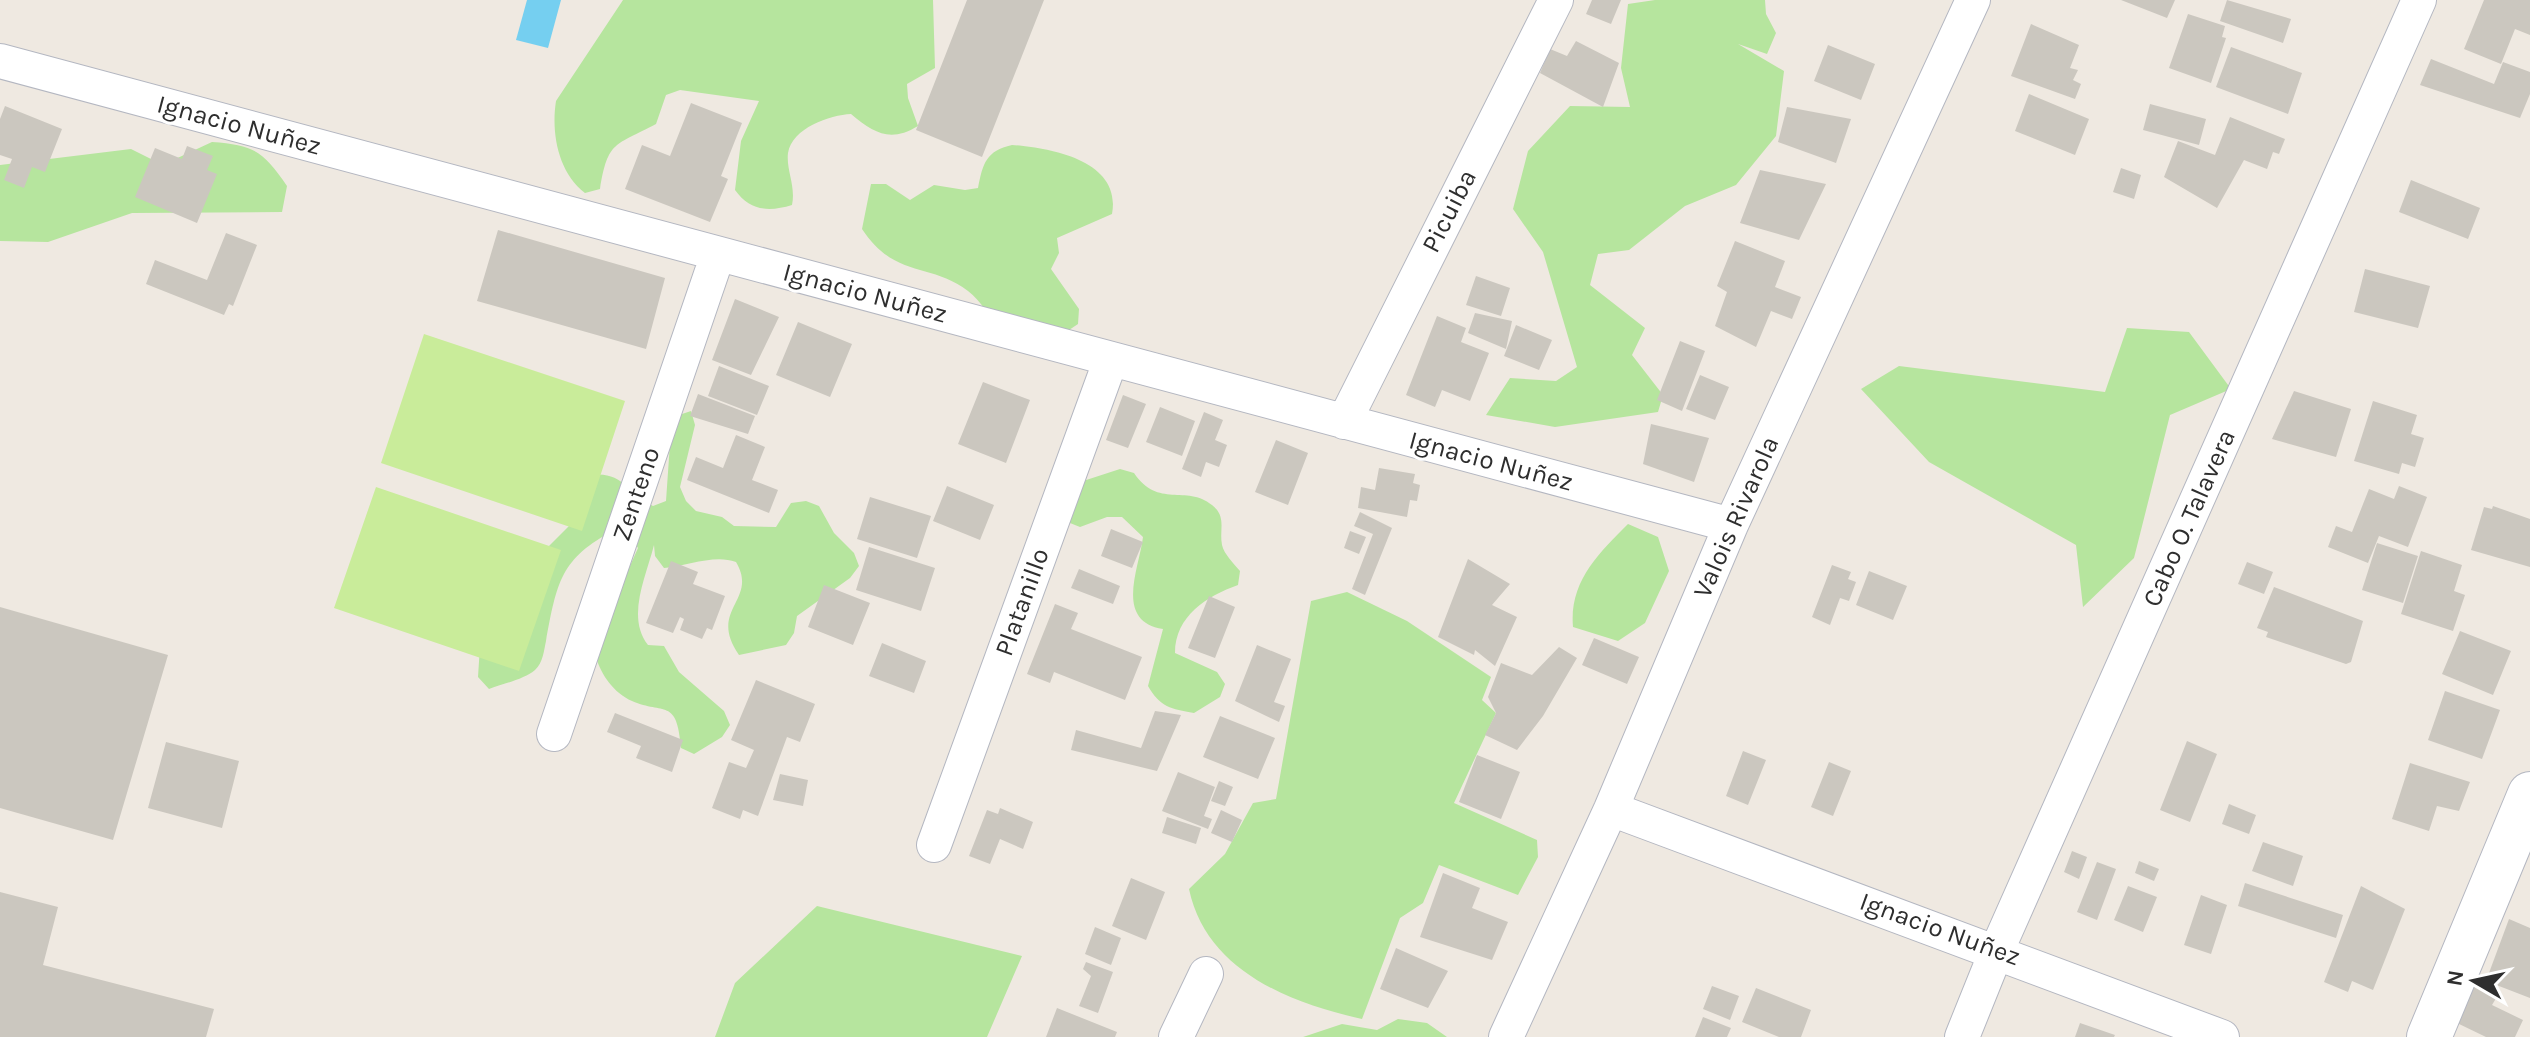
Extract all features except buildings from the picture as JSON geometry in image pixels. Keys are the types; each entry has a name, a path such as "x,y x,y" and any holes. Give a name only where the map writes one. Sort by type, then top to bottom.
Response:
{"street":[{"name":"Picuiba","path":"1344,422 1556,0"},
{"name":"Valois Rivarola","path":"1506,1037 1611,809 1731,525 1973,0"},
{"name":"Cabo O. Talavera","path":"1962,1037 1997,950 2419,0"},
{"name":"Ignacio Nuñez","path":"0,61 1731,525"},
{"name":"Zenteno","path":"554,734 718,254"},
{"name":"Platanillo","path":"934,845 1111,359"},
{"path":"2429,1037 2530,794"},
{"name":"Ignacio Nuñez","path":"1611,809 1997,950 2222,1037"},
{"path":"1176,1037 1206,974"}],"green space":[{"path":"623,0 933,0 935,68 907,84 908,98 918,126 899,134 883,134 851,114 813,124 797,136 788,153 792,205 776,209 760,208 747,202 735,190 741,141 759,101 680,90 666,95 656,124 616,146 606,161 600,189 585,193 568,174 558,151 556,101"},
{"path":"1655,0 1765,0 1766,14 1776,33 1767,54 1738,44 1784,71 1776,136 1736,185 1685,206 1629,250 1598,254 1590,285 1645,328 1632,355 1663,395 1658,412 1555,427 1486,415 1510,378 1556,381 1577,367 1543,252 1513,209 1528,151 1570,106 1630,107 1621,68 1628,4"},
{"path":"212,142 238,145 264,157 287,186 282,212 132,213 48,242 0,241 0,165 131,149 159,163 156,168"},
{"path":"1012,145 1064,154 1081,161 1106,181 1112,196 1112,214 1057,238 1059,253 1051,269 1079,309 1078,324 1063,334 999,330 968,291 954,282 887,256 862,229 871,184 886,184 910,200 934,185 965,190 978,188 987,159 996,151"},
{"path":"2127,328 2189,332 2231,389 2170,415 2134,558 2083,607 2076,545 1929,462 1861,389 1899,366 2105,392"},
{"path":"424,334 625,401 582,531 381,463"},
{"path":"691,411 695,425 680,487 686,501 696,511 722,517 734,526 776,527 791,503 806,501 819,506 834,533 854,553 859,566 850,578 797,616 794,633 786,645 739,655 728,627 742,587 736,562 710,560 664,568 655,556 654,545 638,609 642,634 648,645 664,646 679,672 724,711 730,725 722,737 694,754 681,748 672,714 632,701 619,693 605,677 596,657 609,613 638,548 629,534 615,530 597,540 572,562 558,588 538,667 525,676 489,689 478,677 480,646 538,557 570,525 592,475 611,476 653,506 666,501 671,429 676,416"},
{"path":"1120,469 1134,473 1153,490 1192,496 1212,505 1221,519 1223,548 1240,571 1238,585 1215,595 1195,609 1180,628 1176,640 1175,653 1217,672 1225,684 1220,697 1194,713 1167,706 1157,699 1148,686 1163,629 1148,624 1139,616 1134,605 1133,592 1143,537 1122,517 1107,517 1080,527 1065,521 1077,483"},
{"path":"376,487 561,550 519,671 334,608"},
{"path":"1628,524 1658,537 1669,571 1645,623 1618,641 1573,627 1573,611 1588,570"},
{"path":"1347,592 1407,621 1491,677 1482,700 1496,713 1454,803 1537,840 1538,857 1518,895 1439,865 1423,903 1400,918 1362,1019 1280,992 1232,962 1213,941 1198,917 1189,889 1225,854 1253,803 1276,799 1311,601"},
{"path":"817,906 1022,956 987,1037 715,1037 735,983"},
{"path":"1398,1019 1427,1023 1447,1037 1303,1037 1342,1024 1377,1030"}],"water":[{"path":"527,0 561,0 548,48 516,40"}]}
